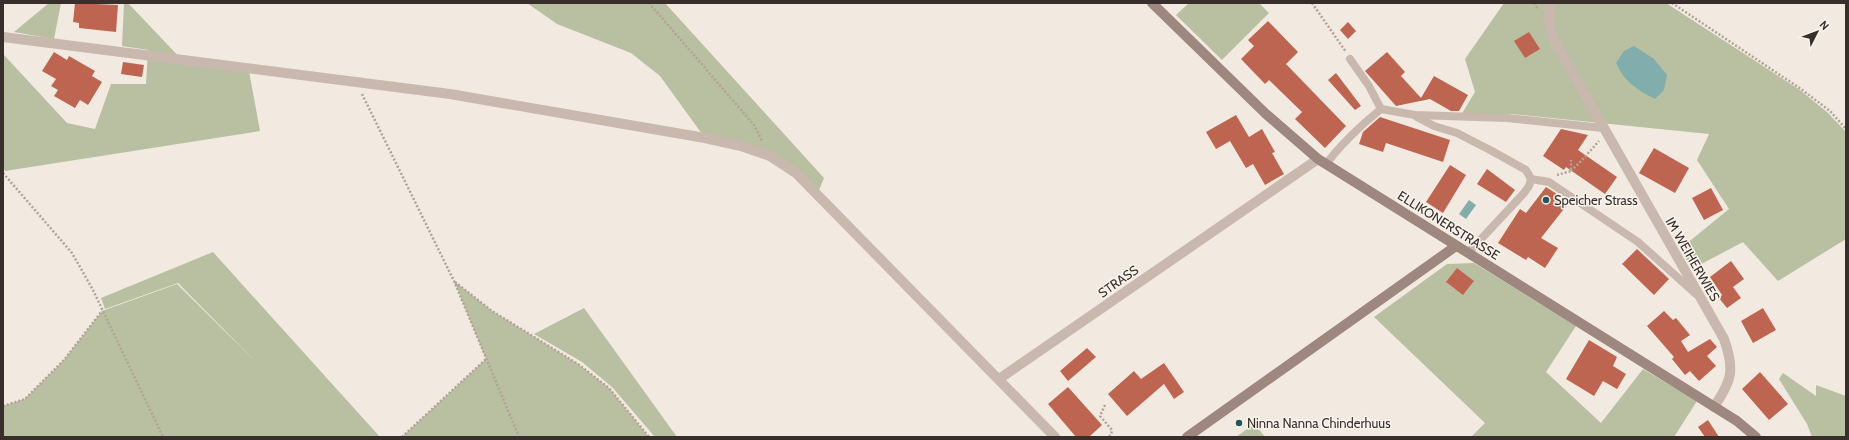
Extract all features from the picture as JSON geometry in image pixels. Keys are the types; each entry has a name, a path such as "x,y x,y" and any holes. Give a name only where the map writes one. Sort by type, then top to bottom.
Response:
{"street":[{"name":"ELLIKONERSTRASSE","path":"1152,3 1266,114 1322,161 1737,421 1756,437"},
{"name":"IM WEIHERWIES","path":"1550,3 1549,25 1554,40 1724,339 1731,358 1731,374 1724,391 1714,407"},
{"path":"3,37 450,94 705,138 741,146 770,156 796,174 1055,437"},
{"name":"STRASS","path":"999,379 1322,161"},
{"path":"1188,437 1456,246"}],"lane":[{"path":"1350,59 1369,86 1380,109"},
{"path":"1322,161 1380,109"},
{"path":"1380,109 1415,115 1507,118 1603,128"},
{"path":"1415,115 1434,126 1457,133 1492,151 1526,170 1531,179 1529,186 1524,192 1468,253"},
{"path":"1531,179 1549,182 1638,242 1700,298"}],"path":[{"path":"649,3 754,126 770,156"},
{"path":"1312,3 1350,59"},
{"path":"1672,3 1801,89 1830,111 1846,129"},
{"path":"363,82 362,94 454,281 519,437"},
{"path":"1561,174 1571,171 1598,142"},
{"path":"1571,160 1571,171"},
{"path":"3,173 72,253 93,290 163,437"},
{"path":"454,281 492,311 578,364 609,388 649,437"},
{"path":"3,406 25,399 64,360 102,311"},
{"path":"402,437 486,359"},
{"path":"1105,405 1100,416 1112,430 1111,435 1108,437"}],"green space":[{"path":"49,3 61,3 54,39 14,32"},
{"path":"124,3 128,3 184,62 249,71 260,131 5,171 3,168 3,47 4,55 67,123 95,129 111,84 146,84 148,50 122,46"},
{"path":"527,3 665,3 824,178 817,195 770,156 705,138 660,76 631,53 557,24"},
{"path":"1189,3 1259,3 1269,13 1222,60 1176,15"},
{"path":"1504,3 1666,3 1800,90 1828,113 1846,132 1846,239 1778,281 1743,242 1692,269 1680,249 1729,209 1697,160 1709,134 1511,114 1461,115 1475,92 1465,59"},
{"path":"213,252 380,437 3,437 3,406 25,399 64,360 102,311 177,284 260,366 178,283 105,309 101,298"},
{"path":"1474,263 1576,326 1546,372 1601,423 1643,369 1697,401 1674,437 1471,437 1485,423 1374,317 1447,264"},
{"path":"454,281 492,311 578,364 609,388 649,437 402,437 486,359"},
{"path":"584,308 677,437 655,437 612,387 582,362 534,334"},
{"path":"1783,373 1816,396 1816,385 1846,396 1846,437 1812,437 1807,424 1779,379"},
{"path":"1253,422 1265,437 1236,437 1250,427"}],"water":[{"path":"1634,46 1654,59 1667,75 1664,90 1655,99 1627,80 1616,63 1624,51"},
{"path":"1469,200 1476,205 1466,219 1459,214"}],"building":[{"path":"75,3 118,5 116,32 79,28 79,23 73,22"},
{"path":"1268,21 1298,52 1286,64 1346,126 1325,148 1295,119 1302,112 1269,80 1265,84 1241,59 1254,46 1248,40"},
{"path":"1348,22 1356,31 1348,39 1340,30"},
{"path":"1529,32 1540,49 1525,58 1514,41"},
{"path":"54,52 67,60 69,56 95,71 92,76 102,82 88,105 80,100 75,108 54,96 58,90 51,86 56,79 42,71"},
{"path":"1387,52 1405,72 1401,76 1421,98 1434,76 1468,95 1459,111 1451,111 1430,99 1396,106 1365,71"},
{"path":"123,62 144,65 142,77 121,74"},
{"path":"1336,73 1361,106 1355,110 1328,80"},
{"path":"1236,115 1249,137 1262,129 1275,152 1272,153 1284,174 1265,185 1253,164 1246,168 1230,141 1216,149 1206,132"},
{"path":"1380,117 1450,140 1443,162 1386,143 1383,152 1359,144 1363,132"},
{"path":"1561,129 1588,135 1578,150 1617,177 1605,194 1566,167 1564,170 1543,156"},
{"path":"1654,148 1689,168 1675,193 1639,173"},
{"path":"1450,165 1466,175 1443,213 1426,202"},
{"path":"1487,169 1515,190 1506,202 1477,184"},
{"path":"1546,187 1560,196 1558,198 1567,205 1541,238 1558,248 1545,268 1528,257 1526,260 1498,243 1520,209 1526,213"},
{"path":"1711,188 1723,210 1704,220 1692,198"},
{"path":"1637,249 1669,279 1654,295 1622,264"},
{"path":"1731,261 1744,279 1733,287 1741,298 1727,308 1719,298 1722,295 1710,277"},
{"path":"1457,268 1474,281 1463,295 1446,282"},
{"path":"1763,308 1776,330 1753,343 1741,321"},
{"path":"1664,311 1673,320 1676,318 1690,335 1681,341 1688,352 1710,339 1717,347 1707,356 1716,366 1699,381 1690,371 1685,375 1672,359 1674,357 1647,326"},
{"path":"1589,340 1617,357 1613,366 1626,374 1617,389 1603,381 1594,396 1566,379"},
{"path":"1087,348 1096,357 1068,381 1060,371"},
{"path":"1164,363 1184,392 1174,399 1164,384 1127,416 1108,394 1134,371 1141,379"},
{"path":"1760,372 1788,404 1769,420 1742,389"},
{"path":"1068,387 1102,425 1089,437 1076,437 1048,404"},
{"path":"1708,420 1719,437 1705,437 1698,427"}],"place":[{"name":"Speicher Strass","path":"1546,200"},
{"name":"Ninna Nanna Chinderhuus","path":"1239,423"}]}
